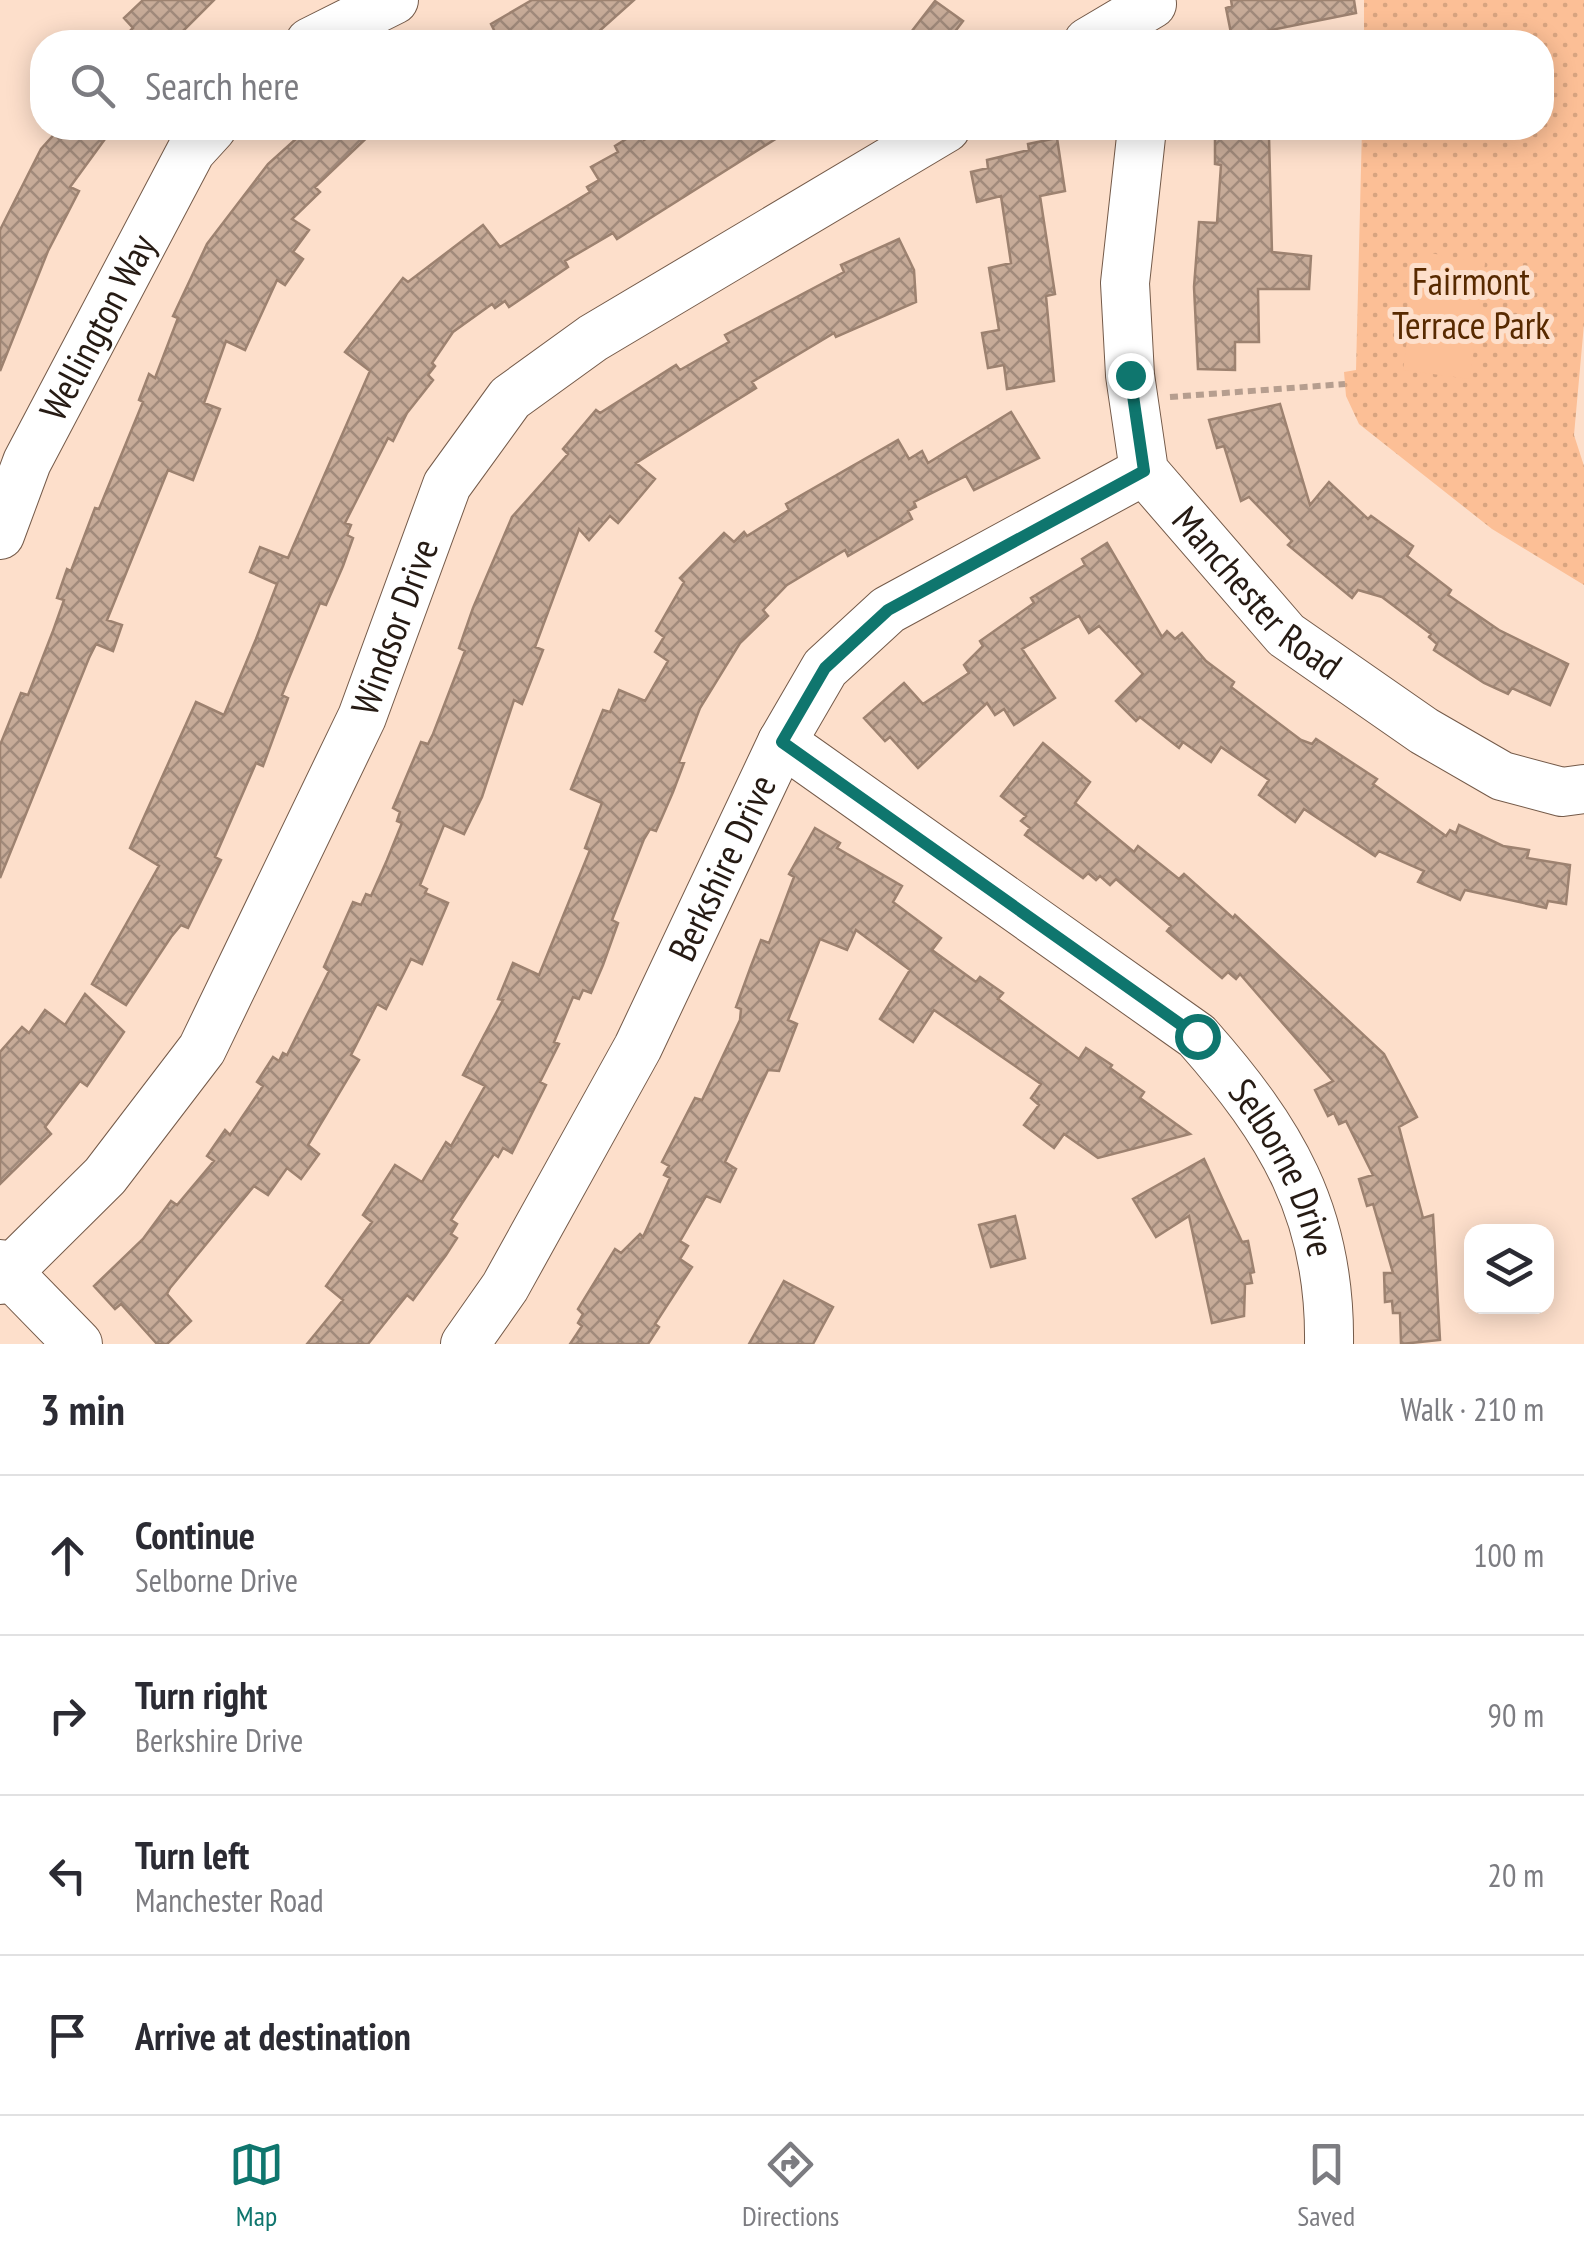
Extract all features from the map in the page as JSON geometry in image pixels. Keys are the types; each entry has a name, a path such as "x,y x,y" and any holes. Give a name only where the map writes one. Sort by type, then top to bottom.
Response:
{"street":[{"path":"334,30 394,0"},
{"path":"1117,30 1150,16"},
{"name":"Wellington Way","path":"0,535 26,462 191,152 202,140"},
{"name":"Windsor Drive","path":"3,1272 105,1176 202,1049 362,717 446,485 510,398 594,338 926,140"},
{"name":"Manchester Road","path":"1141,140 1125,283 1144,471 1286,635 1424,731 1502,776 1562,792 1584,790"},
{"name":"Berkshire Drive","path":"465,1344 506,1287 638,1047 782,742 825,668 888,610 1144,471"},
{"name":"Selborne Drive","path":"782,742 1197,1036 1249,1094 1289,1156 1314,1222 1330,1288 1329,1344"},
{"path":"3,1272 78,1344"}],"path":[{"path":"1134,400 1345,384"}],"green space":[{"name":"Fairmont Terrace Park","path":"1364,0 1584,0 1584,324 1574,435 1584,466 1584,585 1492,529 1359,424 1346,396 1344,372 1356,370 1362,140 1554,140 1554,30 1364,30"},
{"path":"1419,251 1485,263 1470,379 1403,370"}],"building":[{"path":"143,0 214,0 184,30 131,30 124,18"},
{"path":"532,0 634,0 600,30 494,30 491,24"},
{"path":"1231,0 1354,0 1356,13 1272,30 1230,30 1226,8 1232,6"},
{"path":"935,1 963,21 956,30 913,30"},
{"path":"49,140 104,140 70,187 79,191 48,251 0,371 0,230"},
{"path":"295,140 364,140 315,187 320,192 292,219 309,230 293,252 303,259 285,285 277,280 245,350 226,341 204,403 220,409 193,480 168,470 107,620 122,625 113,651 96,644 89,658 0,878 0,745 21,693 28,695 64,600 57,598 67,569 71,571 95,508 99,509 143,402 139,400 149,374 155,378 178,318 173,316 207,244 268,164"},
{"path":"625,140 774,140 617,239 613,233 565,261 568,267 509,307 505,301 495,308 492,304 453,332 432,363 435,366 428,375 433,380 407,413 393,441 388,438 345,523 351,525 347,535 353,538 343,566 326,605 320,603 282,695 288,698 263,766 256,763 215,857 221,860 188,928 181,925 171,937 126,1005 92,984 159,866 130,848 196,702 224,715 277,584 250,572 260,547 288,558 370,371 345,352 403,278 408,282 483,225 500,247 590,192 587,187 599,180 591,167 618,152 615,146"},
{"path":"1057,140 1065,191 1040,196 1055,294 1046,296 1054,381 1007,389 1004,365 988,368 982,333 999,330 989,268 1011,263 1001,196 977,202 971,172 988,168 987,160 1029,150 1028,144"},
{"path":"1215,140 1269,140 1272,252 1311,256 1309,289 1258,289 1259,342 1235,342 1235,370 1198,369 1194,287 1199,222 1217,223 1221,165 1215,164"},
{"path":"899,239 914,270 916,302 836,337 834,333 752,382 756,388 636,463 655,479 618,523 610,516 589,540 579,529 535,647 543,650 522,704 514,700 482,797 464,834 444,825 420,885 427,889 425,893 448,903 422,964 411,959 386,1009 377,1004 351,1055 359,1060 308,1145 319,1154 301,1179 287,1168 268,1195 254,1186 170,1288 167,1294 191,1321 167,1344 157,1344 121,1304 115,1309 94,1286 143,1239 171,1201 177,1205 214,1161 207,1156 225,1130 230,1135 263,1086 257,1082 273,1057 279,1061 283,1053 287,1055 329,971 324,967 353,902 361,905 366,894 371,896 387,860 402,823 397,821 400,812 393,808 421,742 428,744 433,734 465,651 459,648 473,608 512,517 568,454 563,449 596,410 600,413 676,365 680,370 729,342 725,335 844,272 841,265"},
{"path":"1280,404 1310,505 1329,482 1368,519 1371,516 1413,546 1407,556 1451,590 1448,595 1499,630 1568,664 1550,705 1512,688 1508,694 1484,683 1434,650 1437,644 1429,637 1431,634 1382,597 1358,590 1352,598 1288,545 1292,541 1249,497 1241,501 1224,446 1217,448 1209,420"},
{"path":"1011,412 1039,458 974,490 966,476 914,502 916,507 908,511 912,519 848,556 845,550 787,585 763,610 768,616 740,643 700,708 679,762 684,763 673,792 656,831 650,829 644,839 612,920 618,923 603,965 591,993 583,990 579,999 573,997 554,1042 559,1044 540,1082 546,1085 512,1153 503,1148 498,1157 494,1154 451,1220 457,1224 451,1234 457,1238 446,1255 413,1300 407,1295 368,1344 307,1344 343,1300 326,1286 372,1222 363,1215 395,1165 422,1182 446,1142 451,1146 485,1086 463,1075 503,1000 498,999 513,963 539,975 590,850 585,848 602,803 571,789 603,710 610,712 619,690 645,701 668,661 655,652 664,637 656,631 684,582 680,578 724,533 734,542 744,532 747,536 789,510 786,504 898,440 909,459 922,451 928,463"},
{"path":"1107,543 1162,637 1167,631 1175,639 1182,633 1206,661 1234,682 1231,687 1301,740 1312,744 1316,739 1377,779 1373,784 1446,836 1450,830 1456,833 1459,825 1503,846 1529,850 1527,858 1570,865 1566,904 1548,901 1546,908 1465,890 1460,900 1418,882 1424,871 1379,851 1375,856 1304,809 1295,822 1259,795 1269,780 1221,747 1211,762 1183,742 1179,748 1140,717 1136,721 1116,701 1143,674 1099,626 1089,633 1079,616 1022,649 1055,698 1014,725 1004,709 995,715 987,703 918,768 890,737 885,741 864,718 904,683 923,704 969,673 964,665 983,646 980,641 1034,603 1031,598 1085,565 1082,559"},
{"path":"1043,743 1090,782 1075,803 1134,852 1138,846 1179,879 1184,874 1233,918 1235,915 1384,1054 1417,1117 1399,1127 1423,1218 1433,1215 1440,1340 1401,1344 1400,1313 1393,1313 1392,1301 1385,1302 1384,1273 1393,1273 1373,1204 1367,1206 1359,1179 1373,1175 1346,1121 1339,1124 1334,1113 1328,1116 1315,1090 1333,1081 1240,974 1236,979 1228,972 1222,978 1167,931 1171,926 1116,879 1110,885 1100,876 1096,880 1088,873 1083,878 1025,835 1030,828 1021,821 1026,816 1001,796"},
{"path":"815,828 840,843 837,848 902,886 893,902 941,938 932,950 976,982 980,977 1003,993 998,999 1079,1059 1086,1048 1112,1065 1110,1068 1144,1092 1140,1098 1190,1134 1098,1158 1064,1134 1054,1148 1024,1125 1039,1105 1031,1098 1041,1084 934,1010 913,1042 880,1019 910,970 856,930 847,950 820,939 788,1020 797,1024 779,1071 768,1070 725,1162 736,1169 720,1202 706,1196 680,1241 688,1246 680,1259 692,1267 655,1324 659,1327 648,1344 570,1344 582,1326 578,1323 583,1314 578,1309 615,1249 621,1253 640,1234 643,1237 670,1178 664,1175 669,1166 662,1162 695,1098 702,1100 740,1020 741,1009 736,1007 761,940 769,943 794,877 789,874"},
{"path":"85,994 124,1032 87,1086 80,1081 45,1127 51,1134 0,1184 0,1052 22,1027 29,1033 45,1010 65,1025"},
{"path":"1204,1159 1242,1242 1248,1241 1254,1272 1250,1273 1252,1283 1245,1284 1244,1316 1212,1323 1189,1216 1156,1237 1133,1199"},
{"path":"1015,1216 1025,1258 991,1267 979,1225"},
{"path":"784,1281 833,1307 813,1344 749,1344"}],"route":[{"path":"1130,375 1144,471 888,610 825,668 782,742 1197,1036"}]}
